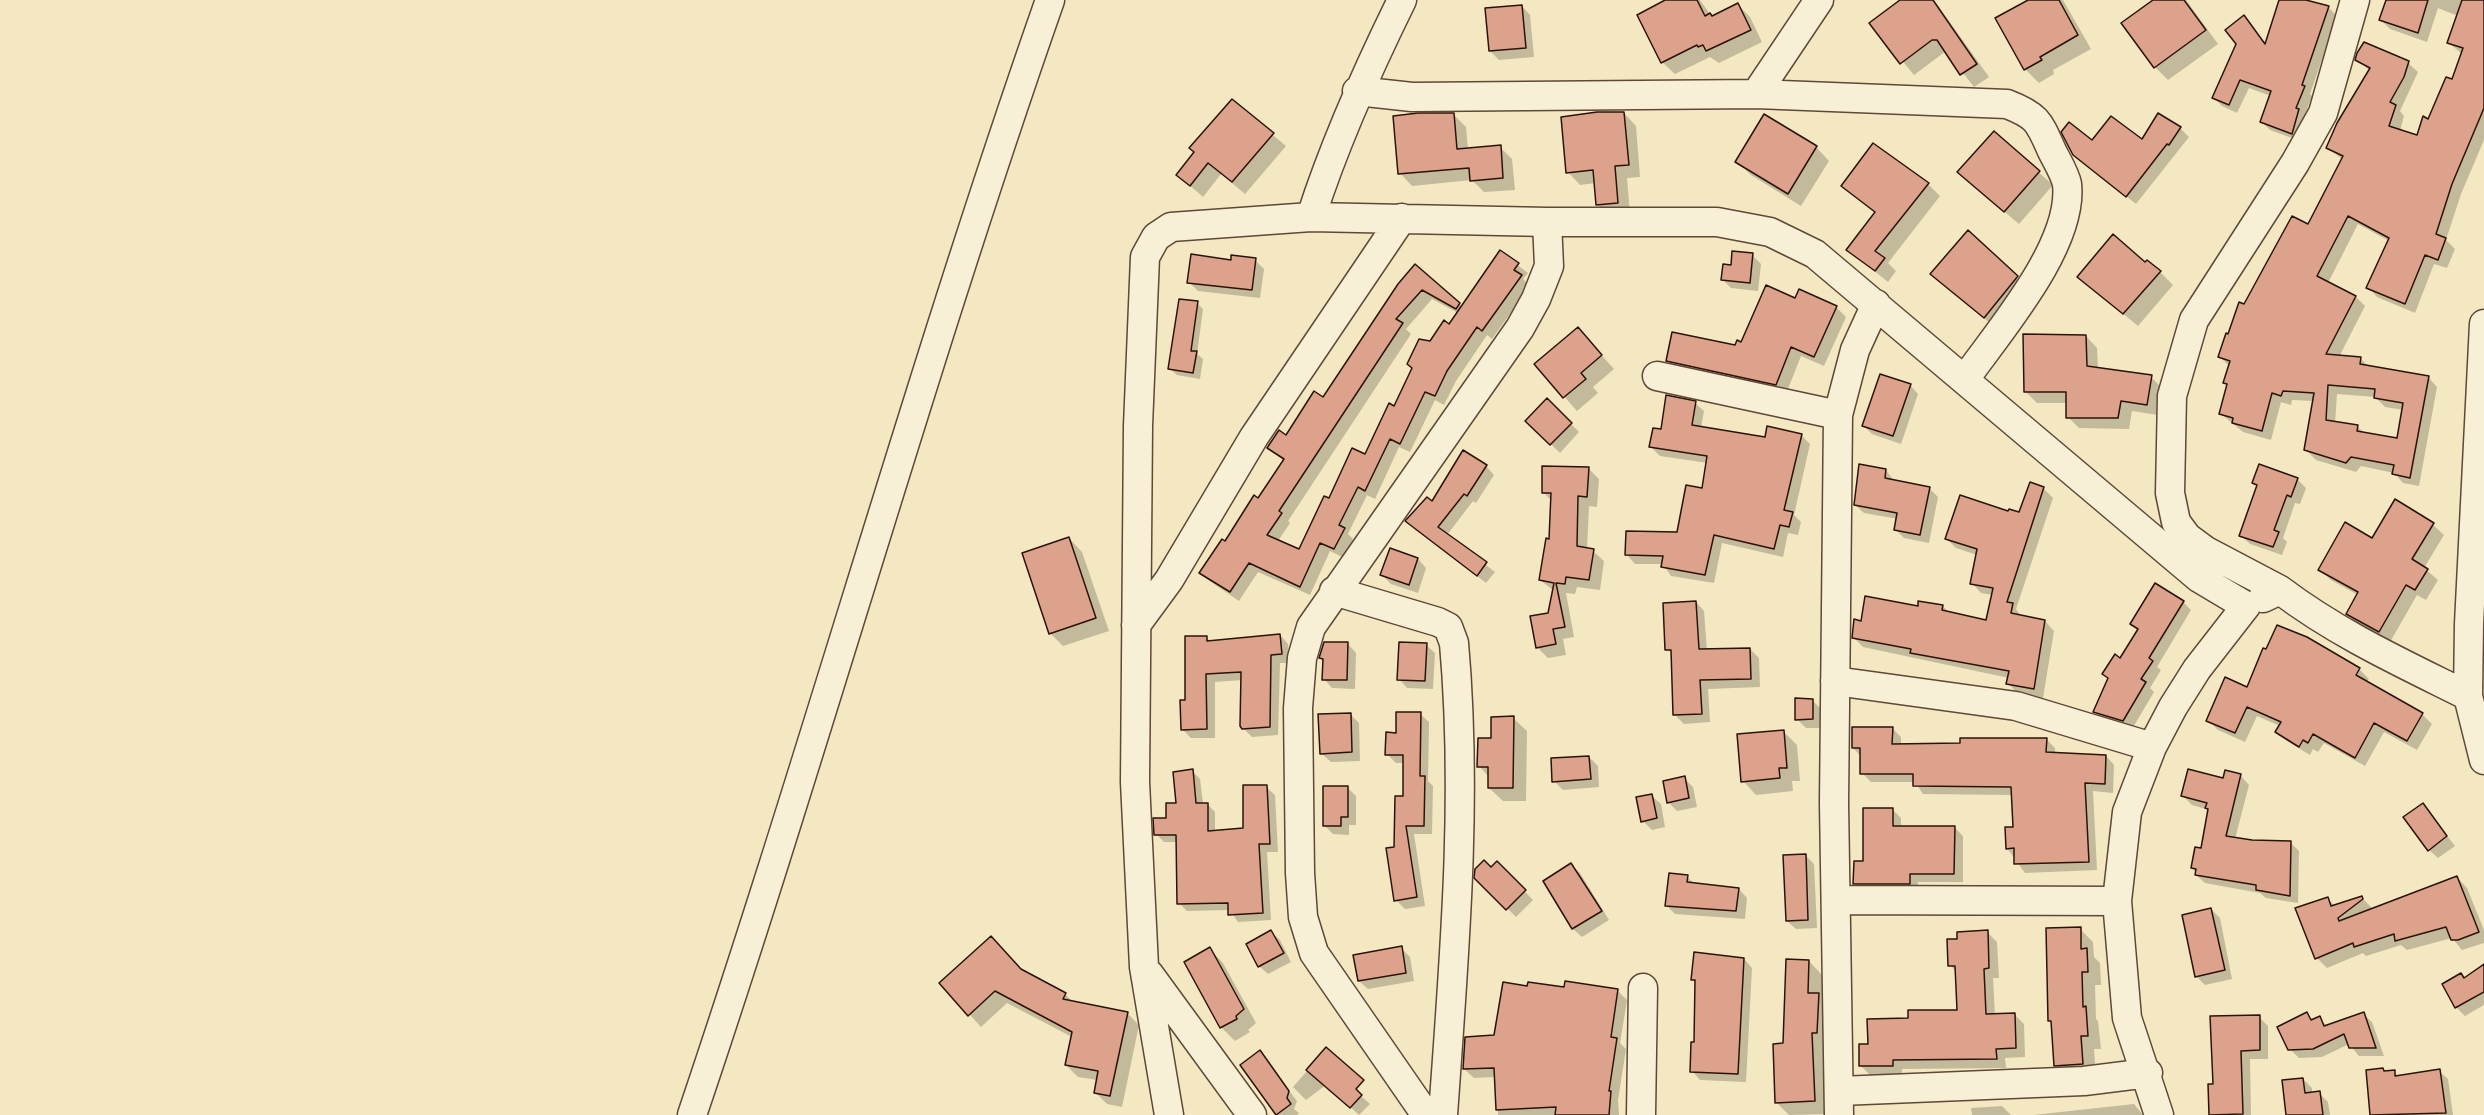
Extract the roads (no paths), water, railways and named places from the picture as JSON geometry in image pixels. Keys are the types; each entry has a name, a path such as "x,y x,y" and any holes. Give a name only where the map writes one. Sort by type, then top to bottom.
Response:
{"street":[{"path":"692,1115 732,997 929,361 1050,0"},
{"path":"1311,217 1333,149 1357,91 1402,0"},
{"path":"1756,94 1819,0"},
{"path":"2355,0 2323,113 2295,163 2194,320 2172,396 2170,493 2176,522 2187,537 2206,551 2280,590 2310,613 2356,640 2468,696"},
{"path":"1357,91 1412,97 1517,98 1756,94 2007,104 2038,121 2067,183 2066,212 2055,245 2029,288 1965,380"},
{"path":"1168,1115 1144,967 1136,782 1136,626 1138,426 1145,257 1156,237 1171,227 1311,217 1547,222 1717,222 1743,225 1770,232 1815,254 2199,578 2246,606"},
{"path":"1136,626 1169,580 1254,437 1402,218"},
{"path":"1426,1115 1314,953 1303,917 1300,873 1298,708 1302,658 1311,627 1334,591 1520,328 1536,299 1549,266 1547,222"},
{"path":"1876,304 1855,350 1838,415 1834,803 1839,1103 2148,1073"},
{"path":"2484,324 2476,625 2468,696 2484,760"},
{"path":"1657,376 1838,415"},
{"path":"2159,1115 2148,1073 2127,1018 2117,901 2127,812 2152,747 2197,669 2246,606 2280,590"},
{"path":"1334,591 1438,621 1448,627 1454,643 1459,789 1454,958 1443,1115"},
{"path":"1835,681 2016,706 2152,747"},
{"path":"1837,900 2117,901"},
{"path":"1144,967 1252,1115"},
{"path":"1641,1115 1643,988"}]}
